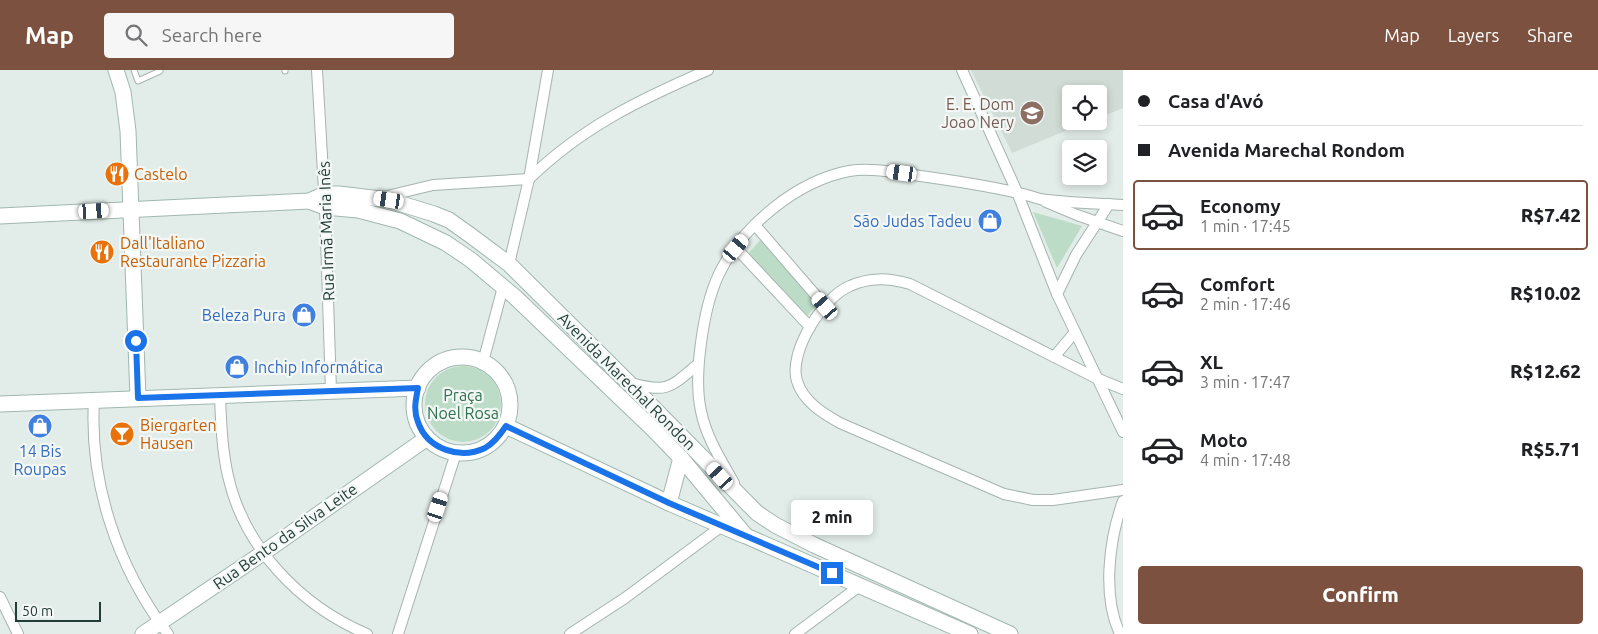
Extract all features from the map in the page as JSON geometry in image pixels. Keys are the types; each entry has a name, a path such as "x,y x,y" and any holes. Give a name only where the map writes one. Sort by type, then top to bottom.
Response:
{"main road":[{"path":"116,70 123,92 128,131 138,398"},
{"name":"Avenida Marechal Rondon","path":"325,200 340,194 376,198 410,205 450,220 509,264 757,513 775,525 814,545 1010,634"},
{"path":"0,216 325,200 380,215 419,229 462,254 503,287 653,429 681,458 746,536"},
{"path":"464,358 483,362 496,371 505,383 510,397 510,412 506,426 486,448 471,453 456,453 440,448 427,438 418,422 414,405 418,388 429,372 445,361 464,358"},
{"path":"0,404 418,388"},
{"path":"506,426 669,503 970,634"},
{"name":"Rua Bento da Silva Leite","path":"143,634 164,628 262,553 427,438"},
{"path":"669,503 681,458"}],"street":[{"name":"Rua Irmã Maria Inês","path":"317,70 325,200 331,391"},
{"path":"509,264 529,179 548,70"},
{"path":"376,198 433,185 529,179 547,161 593,126 708,70"},
{"path":"962,70 1017,192 1058,294 1123,432"},
{"path":"744,502 716,452 706,429 700,410 698,364 707,308 714,285 736,248 755,225 781,201 823,179 849,171 887,171 1017,192 1123,231"},
{"path":"1040,199 1123,205"},
{"path":"1058,294 1076,255 1109,204"},
{"path":"755,225 825,306"},
{"path":"736,248 810,327"},
{"path":"1123,389 1096,378 910,284 878,278 847,286 825,306 801,344 796,357 794,372 803,395 813,405 840,423 1004,494 1033,500 1053,500 1123,490"},
{"path":"483,362 503,287"},
{"path":"1054,357 1075,332"},
{"path":"628,382 649,388 669,387 698,364"},
{"path":"220,396 228,476 244,522 262,553 317,606 350,627 367,634"},
{"path":"94,400 92,420 95,458 103,497 114,535 134,580 164,628"},
{"path":"398,634 456,453"},
{"path":"1120,634 1110,605 1110,584 1116,526 1123,501"},
{"path":"570,634 624,598 722,526"},
{"path":"795,634 861,585"},
{"path":"0,597 18,634"}],"lane":[{"path":"134,70 138,81 160,71"}],"shaded area":[{"name":"E. E. Dom Joao Nery","path":"971,70 1123,70 1123,108 1107,115 1107,85 1062,85 1062,130 1068,130 1012,153"}],"green space":[{"path":"1033,212 1082,226 1057,268"},
{"path":"761,239 818,304 804,319 746,256"},
{"name":"Praça Noel Rosa","path":"456,366 470,366 484,372 495,383 501,397 498,419 490,431 470,442 456,442 442,436 431,425 425,411 425,397 431,383 442,372"}],"place":[{"name":"E. E. Dom Joao Nery","path":"1032,113"},
{"name":"Castelo","path":"117,174"},
{"name":"São Judas Tadeu","path":"990,221"},
{"name":"Dall'Italiano Restaurante Pizzaria","path":"102,252"},
{"name":"Beleza Pura","path":"304,315"},
{"name":"Inchip Informática","path":"237,367"},
{"name":"14 Bis Roupas","path":"40,426"},
{"name":"Biergarten Hausen","path":"122,434"}],"route":[{"path":"136,341 138,398 418,388 414,405 418,422 427,438 440,448 456,453 471,453 486,448 506,426 669,503 832,573"}]}
